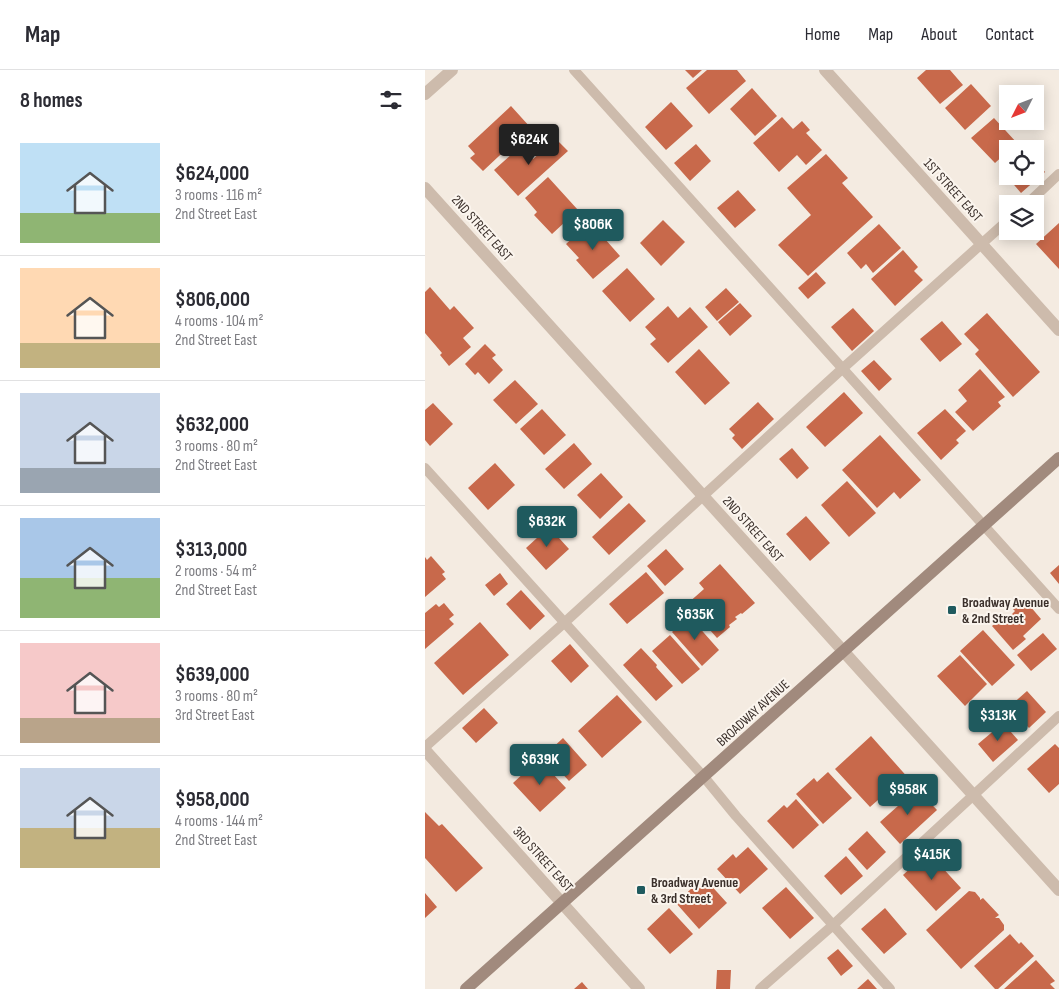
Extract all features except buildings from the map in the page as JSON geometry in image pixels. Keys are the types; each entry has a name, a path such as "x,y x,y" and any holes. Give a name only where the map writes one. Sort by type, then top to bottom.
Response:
{"main road":[{"name":"BROADWAY AVENUE","path":"466,989 1059,458"}],"street":[{"path":"425,94 452,70"},
{"name":"1ST STREET EAST","path":"825,70 1059,330"},
{"name":"2ND STREET EAST","path":"425,188 1059,890"},
{"name":"3RD STREET EAST","path":"425,748 639,989"}],"lane":[{"path":"574,70 1059,609"},
{"path":"1037,195 1059,174"},
{"path":"425,748 999,228"},
{"path":"425,468 704,777 832,926 890,989"},
{"path":"760,989 832,926 1059,716"}],"place":[{"name":"Broadway Avenue & 2nd Street","path":"952,610"},
{"name":"Broadway Avenue & 3rd Street","path":"641,890"}]}
